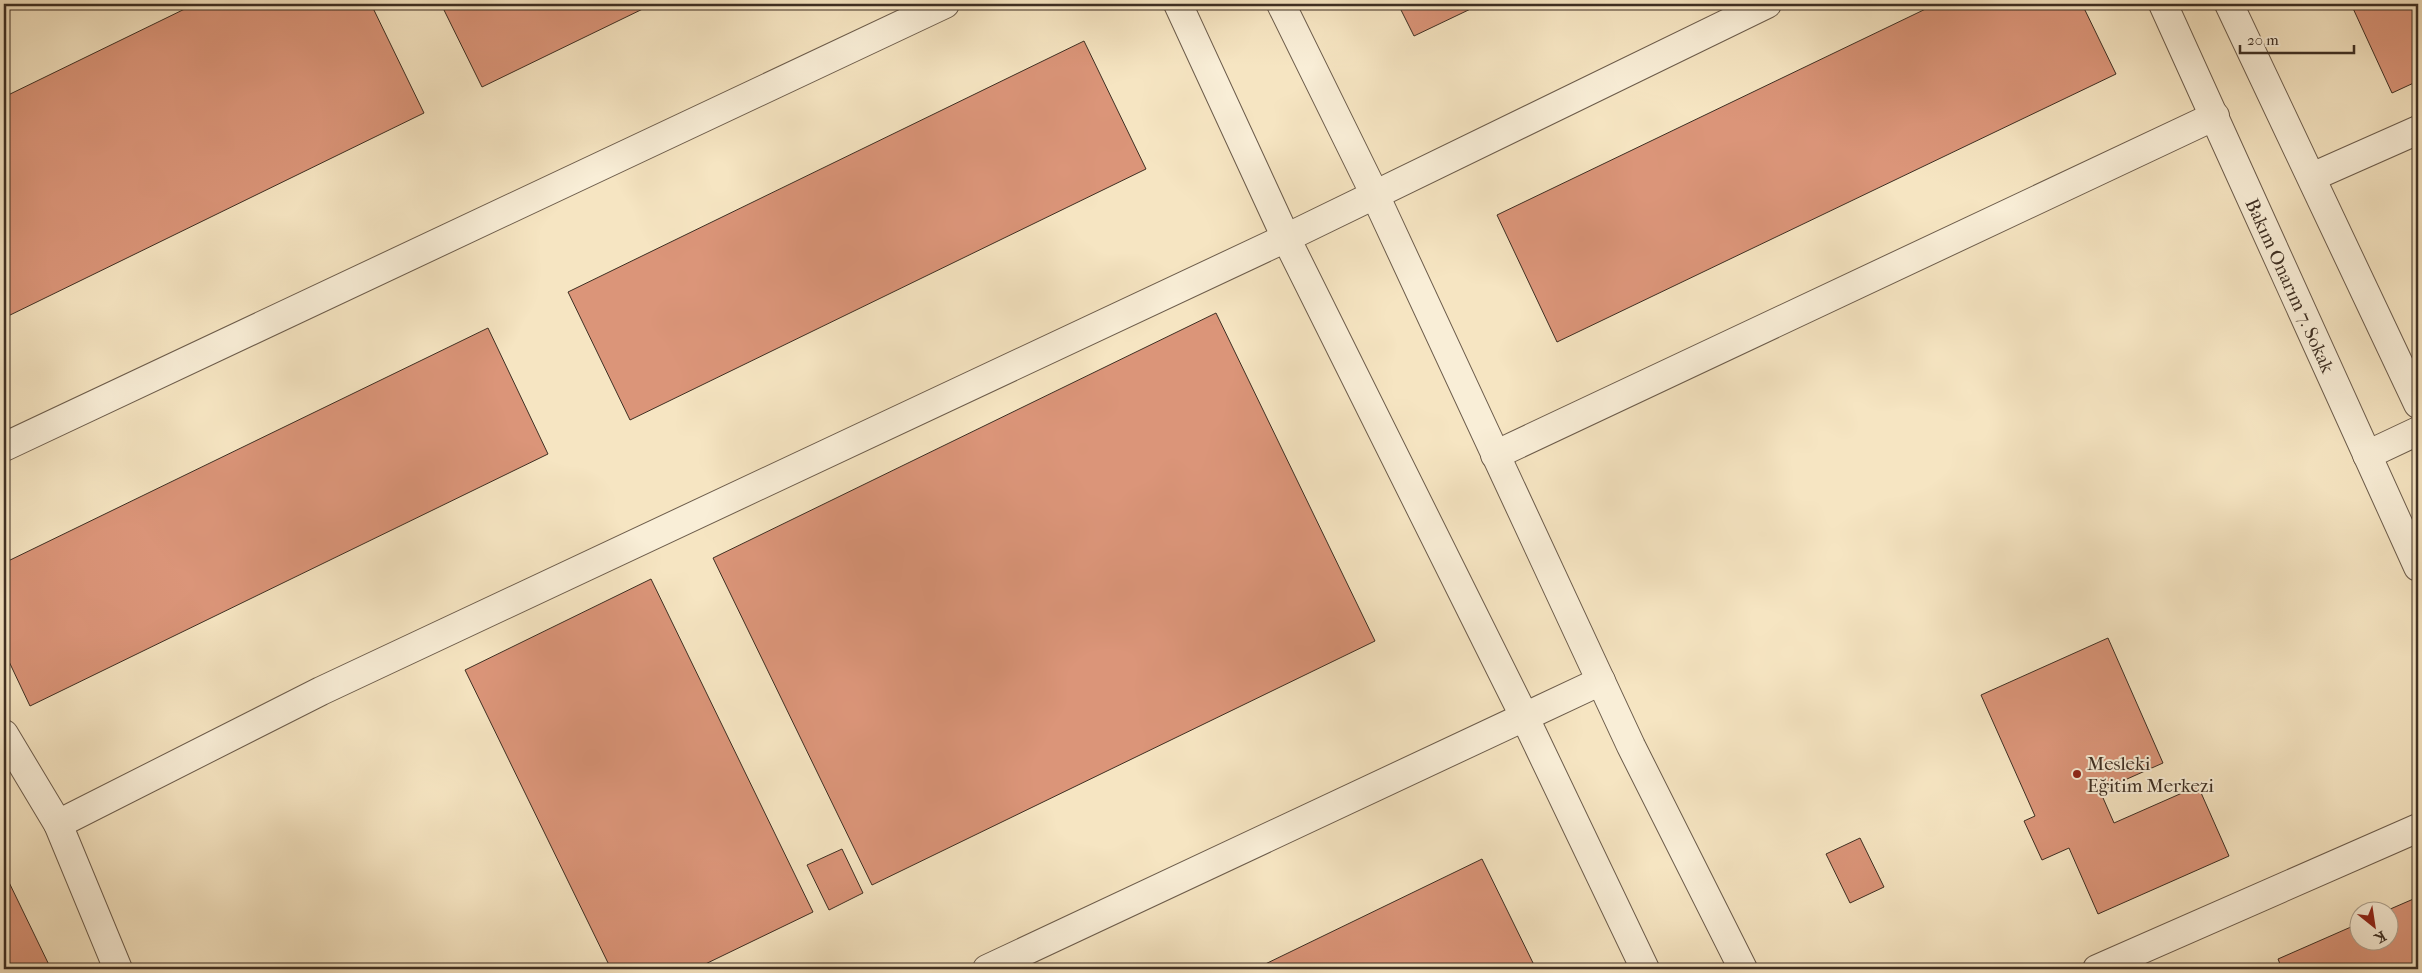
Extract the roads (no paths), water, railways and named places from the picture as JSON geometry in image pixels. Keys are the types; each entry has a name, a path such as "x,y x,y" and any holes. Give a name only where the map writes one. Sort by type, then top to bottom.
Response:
{"street":[{"path":"4,447 945,4"},
{"path":"1178,4 1286,238 1525,718 1646,969"},
{"path":"1280,4 1375,194 1630,746 1743,969"},
{"path":"58,824 321,691 1286,238 1767,4"},
{"name":"Bakım Onarım 7. Sokak","path":"2163,4 2418,567"},
{"path":"2228,4 2312,177 2418,404"},
{"path":"1495,455 2215,116"},
{"path":"2312,177 2418,130"},
{"path":"2367,455 2418,430"},
{"path":"987,969 1525,718 1600,681"},
{"path":"4,734 58,824 118,969"},
{"path":"2097,969 2418,828"}],"place":[{"name":"Mesleki Eğitim Merkezi","path":"2077,774"}]}
